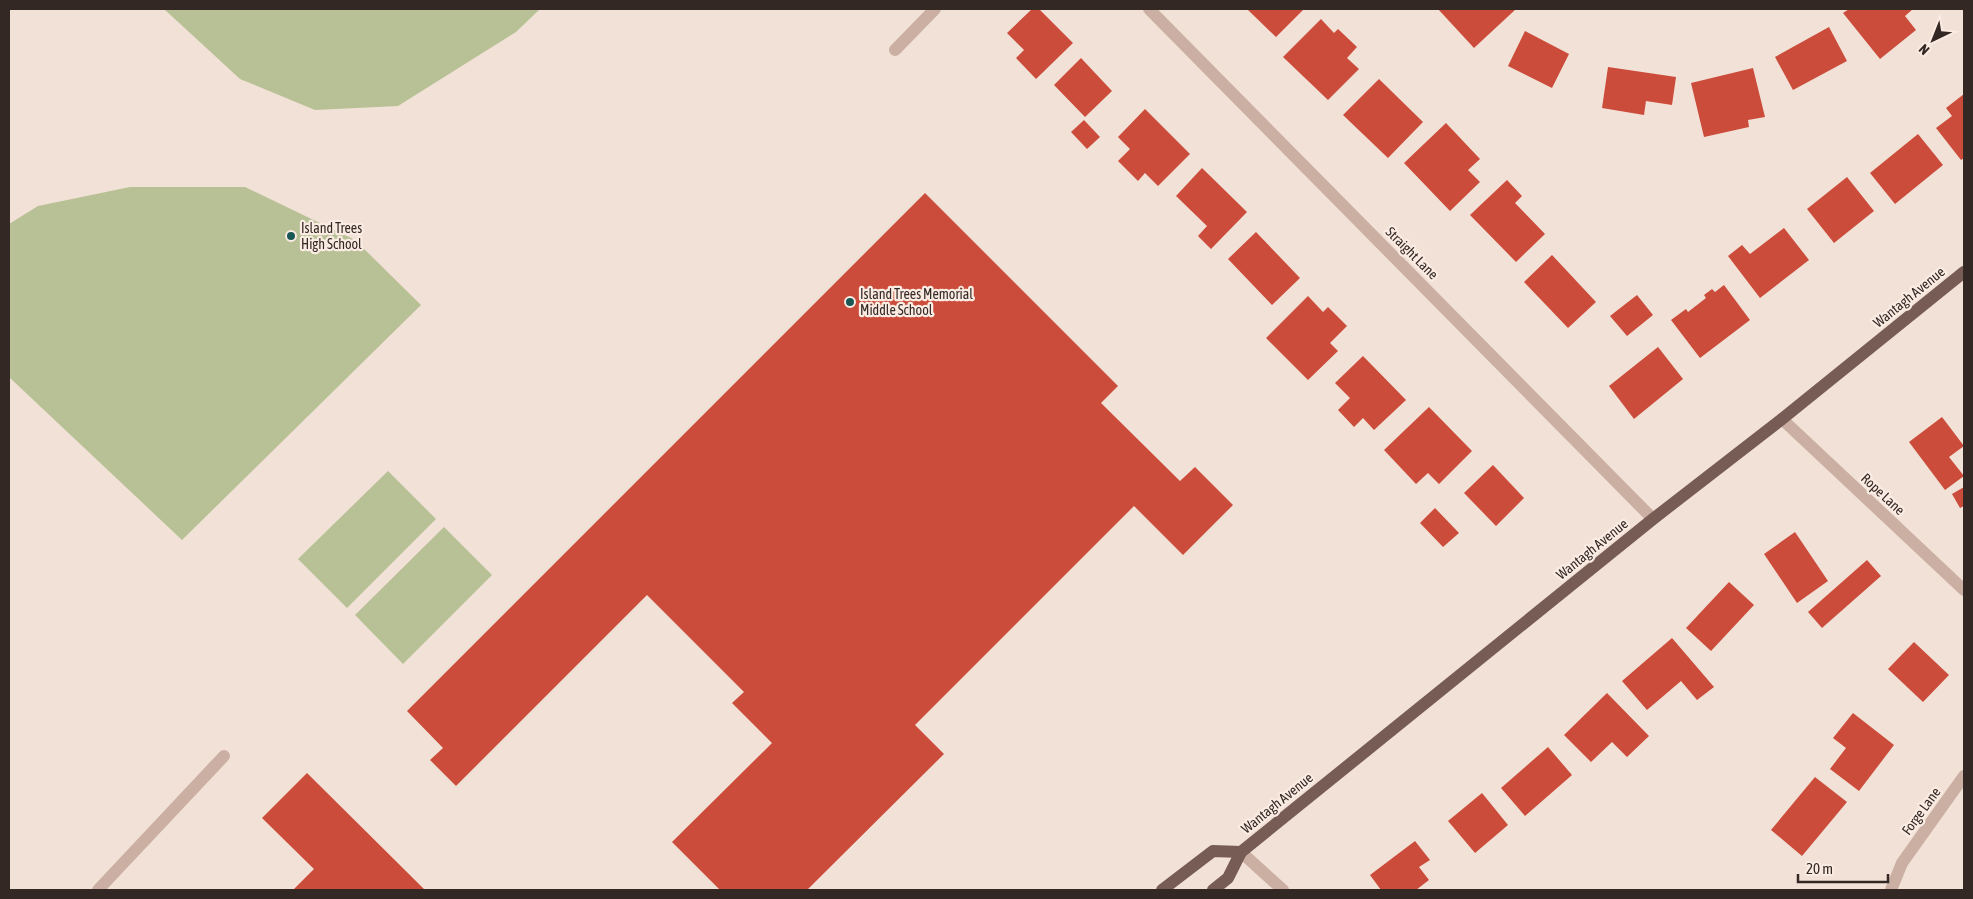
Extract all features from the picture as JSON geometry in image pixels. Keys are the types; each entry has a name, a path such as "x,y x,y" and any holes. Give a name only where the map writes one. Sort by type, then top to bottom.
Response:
{"main road":[{"name":"Wantagh Avenue","path":"1213,890 1228,878 1241,852 1653,519 1782,419 1964,272"},
{"name":"Wantagh Avenue","path":"1162,890 1213,851 1241,852"}],"street":[{"path":"895,50 935,9"},
{"name":"Straight Lane","path":"1149,9 1653,519"},
{"name":"Rope Lane","path":"1782,419 1964,590"},
{"path":"98,890 224,756"},
{"name":"Forge Lane","path":"1891,890 1902,863 1964,776"},
{"path":"1241,852 1283,890"}],"green space":[{"path":"164,9 540,9 516,32 398,106 315,110 240,79"},
{"path":"130,187 245,187 355,240 421,305 182,540 9,377 9,224 38,206"},
{"path":"388,471 436,519 347,608 298,559"},
{"path":"444,527 492,575 403,664 355,615"}],"building":[{"path":"1032,9 1039,9 1073,43 1036,79 1016,58 1024,50 1007,33"},
{"path":"1247,9 1304,9 1276,37"},
{"path":"1438,9 1516,9 1474,48"},
{"path":"1849,9 1913,9 1905,16 1916,30 1880,59 1843,13"},
{"path":"1321,19 1334,33 1338,29 1357,47 1347,58 1359,69 1328,100 1283,57"},
{"path":"1829,27 1847,61 1793,90 1775,57"},
{"path":"1525,31 1569,54 1552,88 1508,66"},
{"path":"1081,58 1112,91 1085,117 1054,85"},
{"path":"1608,67 1676,77 1672,105 1646,101 1644,115 1602,108"},
{"path":"1753,68 1765,117 1748,120 1749,127 1704,137 1691,83"},
{"path":"1379,79 1423,122 1388,158 1343,115"},
{"path":"1964,94 1964,158 1961,160 1936,128 1952,116 1946,108"},
{"path":"1145,109 1190,154 1158,186 1145,173 1138,181 1118,161 1130,149 1118,137"},
{"path":"1084,120 1100,137 1087,149 1071,132"},
{"path":"1446,123 1480,159 1468,170 1480,182 1450,211 1404,163"},
{"path":"1918,134 1943,165 1895,204 1870,173"},
{"path":"1202,168 1247,212 1211,249 1198,236 1207,226 1176,196"},
{"path":"1847,177 1874,211 1834,243 1807,209"},
{"path":"1507,180 1522,196 1515,203 1545,234 1516,262 1470,215"},
{"path":"925,193 1118,386 1101,403 1180,481 1195,467 1233,505 1183,555 1134,506 915,725 944,754 807,890 720,890 672,842 772,743 732,703 744,692 647,595 456,786 430,760 443,748 407,711"},
{"path":"1784,228 1809,260 1760,298 1728,256 1742,245 1750,254"},
{"path":"1256,232 1300,278 1272,305 1228,259"},
{"path":"1552,255 1596,302 1568,328 1524,282"},
{"path":"1724,285 1750,320 1700,358 1671,320 1686,309 1688,312 1706,298 1704,295 1712,289 1715,292"},
{"path":"1637,295 1653,315 1627,336 1610,316"},
{"path":"1308,296 1323,312 1328,307 1347,326 1330,343 1338,351 1308,380 1266,338"},
{"path":"1658,347 1683,379 1634,419 1609,386"},
{"path":"1363,356 1406,400 1374,430 1363,418 1354,427 1338,410 1350,398 1335,383"},
{"path":"1429,407 1472,451 1439,484 1428,473 1416,484 1384,450"},
{"path":"1942,417 1964,446 1949,457 1964,476 1945,490 1909,442"},
{"path":"1493,465 1524,498 1496,526 1464,493"},
{"path":"1964,487 1964,506 1960,508 1952,494"},
{"path":"1435,508 1459,533 1443,547 1420,523"},
{"path":"1795,532 1828,581 1797,603 1764,554"},
{"path":"1867,560 1881,576 1822,628 1808,612"},
{"path":"1729,582 1754,605 1711,651 1686,628"},
{"path":"1672,638 1714,687 1697,700 1681,681 1647,710 1622,681"},
{"path":"1914,642 1949,675 1923,702 1888,669"},
{"path":"1607,693 1649,736 1627,757 1612,742 1591,762 1564,735"},
{"path":"1853,713 1894,745 1859,791 1830,769 1846,748 1833,738"},
{"path":"1548,747 1572,775 1525,816 1501,788"},
{"path":"307,773 425,890 293,890 314,869 262,818"},
{"path":"1815,777 1847,802 1802,856 1771,830"},
{"path":"1482,793 1508,825 1475,853 1448,821"},
{"path":"1415,841 1430,860 1419,867 1429,880 1416,890 1381,890 1370,875"}],"place":[{"name":"Island Trees High School","path":"291,236"},
{"name":"Island Trees Memorial Middle School","path":"850,302"}]}
